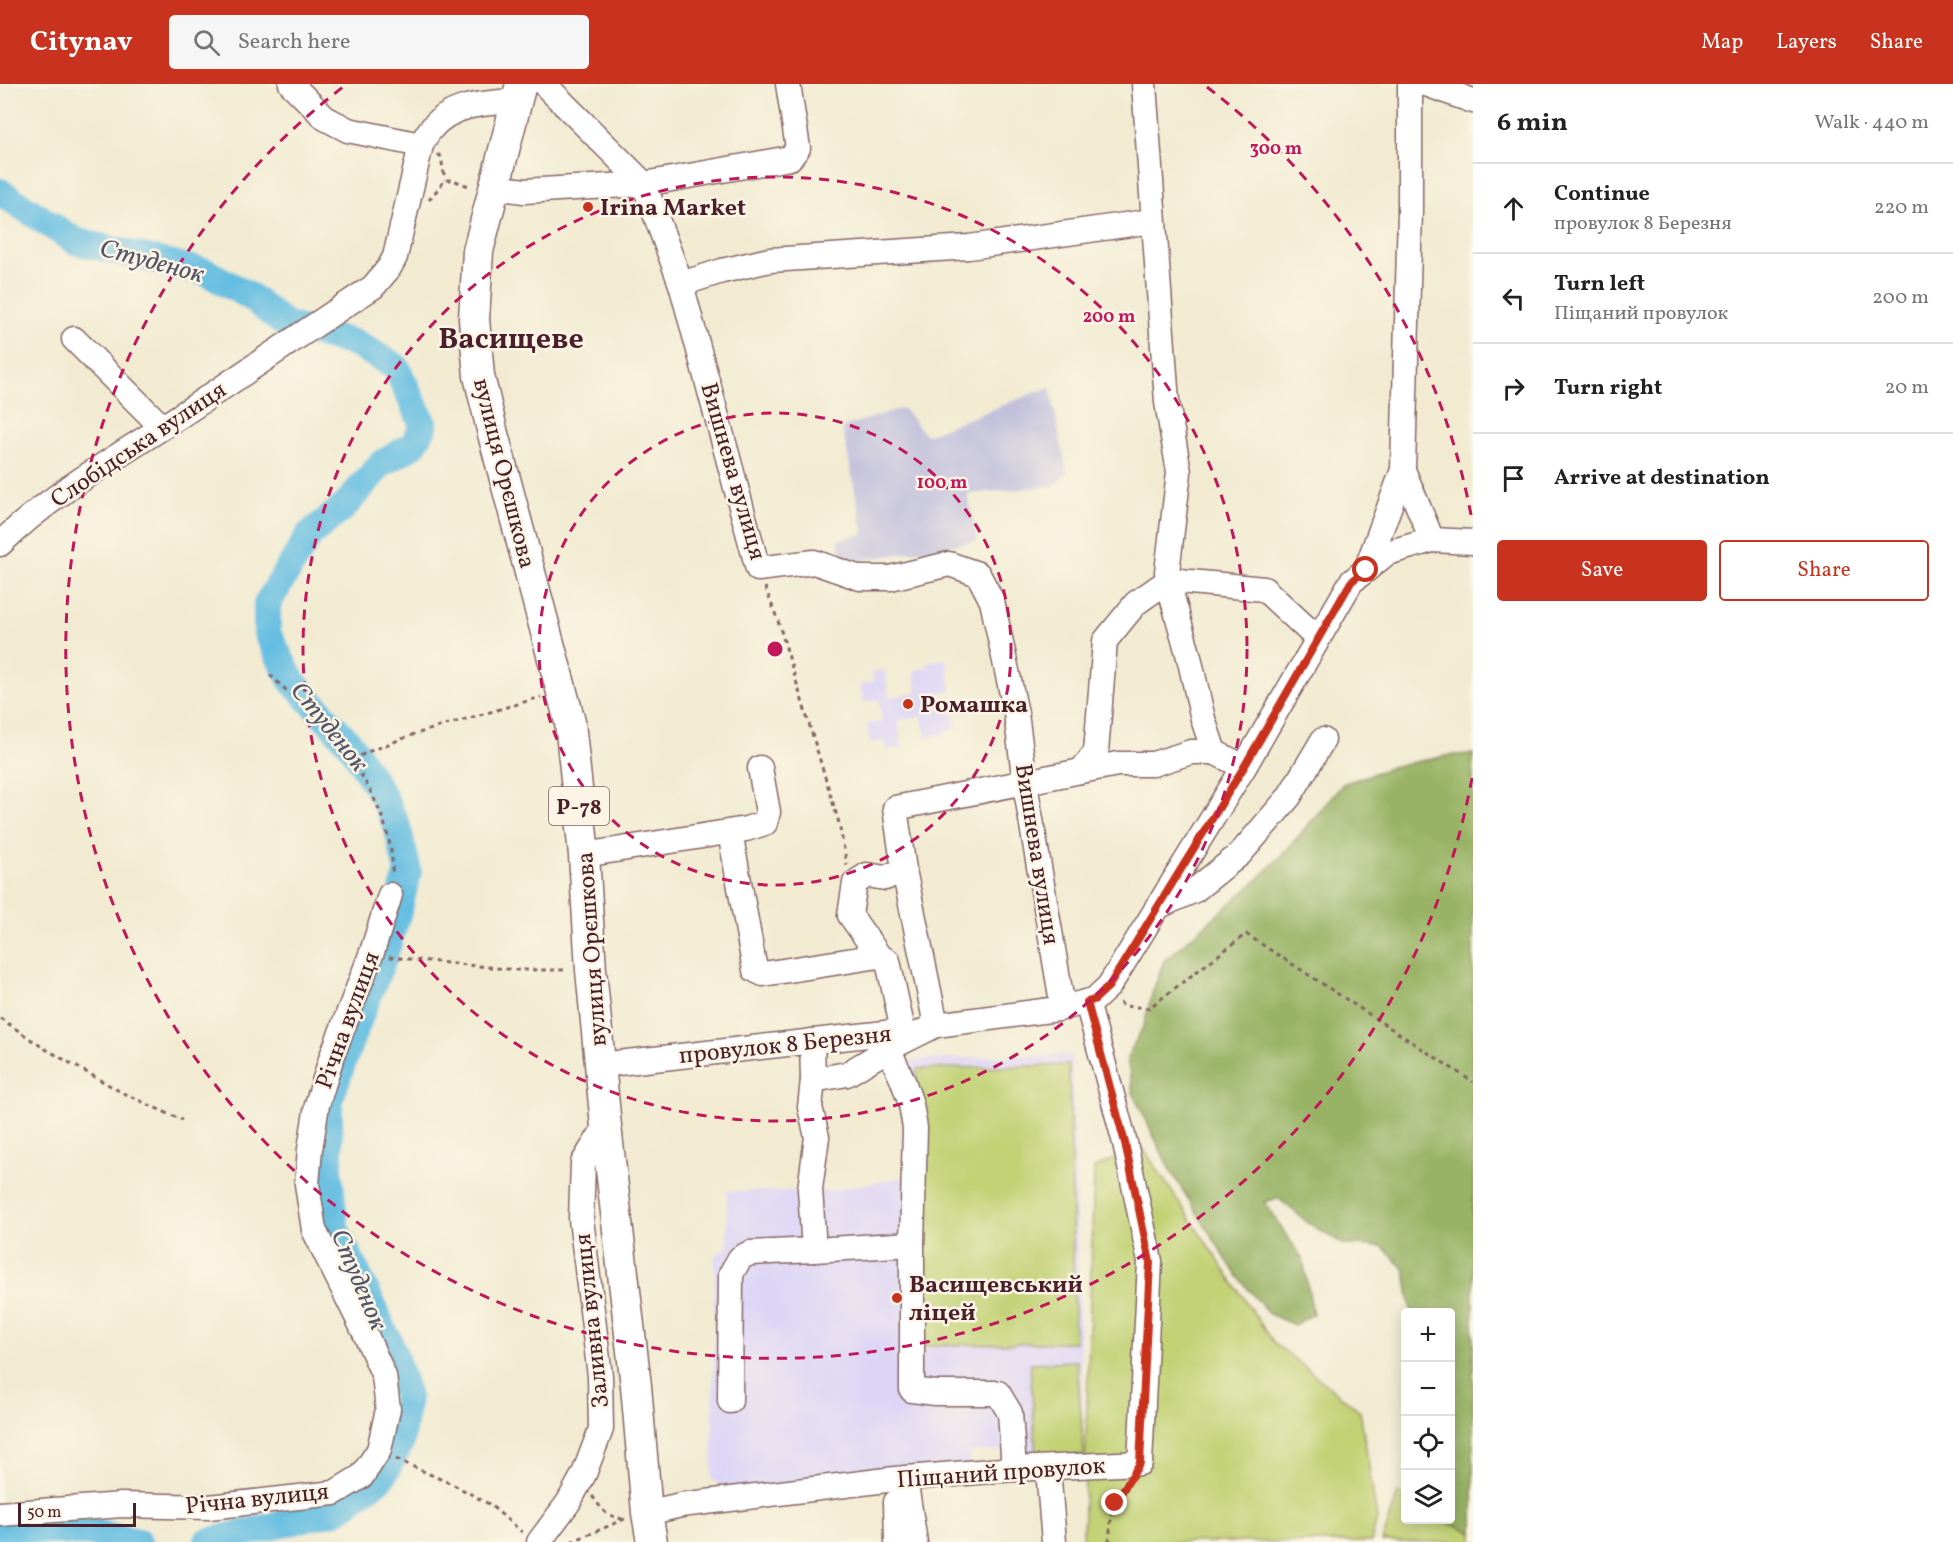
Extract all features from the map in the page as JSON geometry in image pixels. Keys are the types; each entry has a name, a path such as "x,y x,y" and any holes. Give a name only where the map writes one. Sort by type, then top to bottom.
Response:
{"main road":[{"name":"вулиця Орєшкова","path":"519,93 478,251 474,319 479,376 570,722 584,855 591,970 606,1126 636,1386 635,1516 652,1542"}],"street":[{"path":"291,84 325,118 348,130 421,146"},
{"name":"Вишнева вулиця","path":"544,84 644,184 681,284 758,569 814,562 860,578 890,578 948,564 978,574 992,601 1016,713 1025,783 1063,1008"},
{"path":"494,187 524,191 644,184 790,158 798,148 788,84"},
{"path":"1144,84 1167,402 1179,472 1167,572 1190,657 1203,719 1214,752"},
{"path":"1366,570 1403,470 1410,210 1410,84"},
{"path":"1426,84 1473,102"},
{"path":"406,214 421,146 431,129 442,118 459,110 519,93"},
{"name":"Слобідська вулиця","path":"0,544 71,485 374,287 395,257 406,214"},
{"path":"681,284 722,271 770,260 969,247 1154,221"},
{"path":"74,339 162,427"},
{"path":"1403,470 1432,540"},
{"name":"провулок 8 Березня","path":"600,1065 812,1041 896,1039 936,1025 1063,1008 1094,1000 1109,986 1244,767 1351,582 1387,554 1432,540 1473,542"},
{"path":"1081,771 1096,752 1105,641 1136,603 1169,580 1264,589 1317,638"},
{"path":"1157,907 1195,890 1240,854 1289,797 1323,741"},
{"path":"936,1025 904,870 895,808 1118,764 1153,764 1191,752 1214,752 1244,767"},
{"path":"584,855 747,829 765,823 768,812 760,768"},
{"path":"730,832 756,970 763,974 879,956"},
{"path":"904,870 885,878 867,875 855,883 850,915 879,956 888,961 896,1039 915,1128 912,1390 936,1393 998,1393 1010,1413 1014,1469"},
{"name":"Річна вулиця","path":"0,1514 122,1505 209,1507 334,1493 362,1476 379,1450 388,1408 384,1376 314,1230 307,1184 317,1105 332,1056 372,952 390,896"},
{"name":"Піщаний провулок","path":"635,1516 681,1505 900,1479 1014,1469 1140,1463 1150,1262 1125,1143 1087,1002"},
{"path":"813,1080 847,1074 896,1039"},
{"path":"812,1041 813,1080 810,1107 817,1137 810,1189 814,1250"},
{"name":"Заливна вулиця","path":"539,1542 568,1503 584,1474 601,1428 600,1376 581,1219 583,1163 606,1126"},
{"path":"730,1401 731,1274 740,1258 750,1253 912,1244"},
{"path":"1048,1469 1054,1542"},
{"path":"897,1542 900,1479"},
{"path":"900,1479 915,1542"}],"path":[{"path":"406,214 425,205 444,180 453,180 473,187 494,187"},
{"path":"758,569 778,621 795,676 839,823 849,874 855,883"},
{"path":"270,675 330,732 354,760 379,806 388,840 392,870 390,896"},
{"path":"354,760 365,753 412,735 539,698 562,688"},
{"path":"1109,986 1123,1006 1149,1008 1246,934 1473,1082"},
{"path":"390,957 517,970 591,970"},
{"path":"0,1018 42,1047 123,1093 182,1120"},
{"path":"402,1462 456,1486 489,1504 527,1537 539,1542"},
{"path":"1109,1542 1112,1509 1140,1463"},
{"path":"578,1485 592,1495 600,1509 607,1514 635,1516"},
{"path":"571,1542 635,1516"}],"shaded area":[{"path":"1050,387 1067,473 1054,486 967,494 978,541 843,563 838,540 864,534 842,427 903,408 926,435"},
{"name":"Ромашка","path":"946,659 951,691 935,693 938,708 952,706 956,728 945,730 945,734 926,737 922,717 898,720 902,748 886,751 884,741 870,743 867,724 882,722 879,700 863,702 860,684 873,682 872,672 885,670 889,697 917,693 914,670 927,668 927,662"},
{"name":"Васищевський ліцей","path":"1071,1054 1084,1466 1011,1467 1010,1450 969,1452 969,1471 724,1492 712,1478 715,1255 727,1248 727,1191 829,1191 903,1177 906,1123 887,1061"}],"green space":[{"path":"1473,754 1473,1532 1452,1524 1455,1524 1455,1308 1410,1308 1405,1270 1382,1246 1345,1245 1308,1223 1278,1198 1264,1202 1303,1260 1313,1314 1294,1325 1269,1314 1235,1273 1170,1170 1133,1093 1127,1058 1144,1025 1164,961 1256,881 1285,852 1343,784 1395,766 1451,755"},
{"path":"1069,1065 1075,1342 923,1346 917,1069"},
{"path":"1142,1147 1273,1342 1360,1411 1377,1518 1371,1542 1083,1542 1094,1168"},
{"path":"1077,1361 1084,1455 1036,1457 1030,1363"},
{"path":"1398,1493 1401,1495 1401,1524 1452,1524 1473,1532 1473,1542 1382,1542"}],"waterway":[{"name":"Студенок","path":"0,192 75,241 206,272 251,297 286,325 357,344 396,367 424,426 413,445 380,465 344,507 310,534 267,604 267,633 292,681 351,745 382,795 397,826 408,871 384,955 329,1100 329,1175 335,1228 393,1352 407,1397 400,1443 383,1476 336,1511 207,1542"},
{"name":"Студенок","path":"0,1530 11,1528 94,1533 138,1542"}],"place":[{"name":"Irina Market","path":"588,207"},
{"name":"Ромашка","path":"908,704"},
{"name":"Васищевський ліцей","path":"897,1298"}],"district":[{"name":"Васищеве","path":"511,338"}],"route":[{"path":"1115,1503 1140,1463 1150,1262 1125,1143 1087,1002 1094,1000 1109,986 1244,767 1351,582 1366,570"}]}
